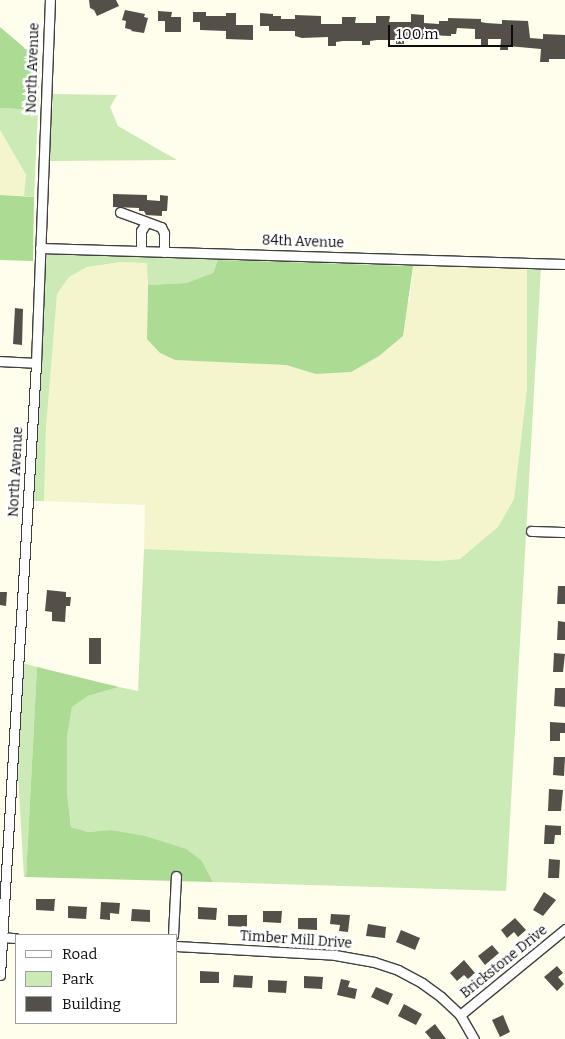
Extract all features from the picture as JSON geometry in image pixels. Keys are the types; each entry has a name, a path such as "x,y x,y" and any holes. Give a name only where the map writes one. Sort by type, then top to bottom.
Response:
{"street":[{"name":"North Avenue","path":"0,975 36,363 50,0"},
{"path":"120,212 161,227 164,233 164,252"},
{"path":"141,251 141,226 146,223"},
{"name":"84th Avenue","path":"40,248 565,264"},
{"path":"0,361 36,363"},
{"path":"531,531 565,532"},
{"path":"173,934 176,876"},
{"name":"Brickstone Drive","path":"460,1015 564,934"},
{"path":"1,937 15,938"},
{"name":"Timber Mill Drive","path":"178,946 361,958 398,970 422,983 441,997 460,1015 474,1039"}],"green space":[{"path":"0,27 40,61 38,110 0,108"},
{"path":"53,94 117,95 110,107 118,126 177,160 49,161"},
{"path":"0,108 38,110 34,197 24,196 26,175 0,130"},
{"path":"0,130 26,176 24,196 0,195"},
{"path":"0,195 34,197 33,261 0,260"},
{"path":"54,250 541,267 506,891 213,882 202,861 110,830 88,832 71,827 67,793 67,738 72,707 88,696 119,687 138,691 144,549 439,561 460,559 498,527 514,499 527,388 527,267 218,260 213,273 186,283 148,285 147,263 121,262 87,267 69,277 57,294 46,428 44,501 33,501 43,259"},
{"path":"218,260 413,266 403,336 379,356 351,372 316,374 286,365 175,360 160,353 147,339 148,285 186,283 213,273"},
{"path":"121,262 148,263 147,339 160,353 175,360 286,365 316,374 351,372 410,299 413,266 527,267 527,388 514,499 499,527 460,559 439,561 144,549 145,505 44,501 46,428 57,294 69,277 87,267"},
{"path":"23,663 37,667 26,877 24,877 18,775"},
{"path":"37,667 119,687 88,696 72,707 67,738 67,793 71,827 88,832 110,830 145,836 186,849 202,861 213,882 26,877"}],"building":[{"path":"89,0 116,0 119,6 97,16 94,10 90,8"},
{"path":"125,10 145,14 144,17 148,18 144,33 125,28 126,21 122,20"},
{"path":"158,11 172,12 171,17 181,17 181,32 165,32 165,21 158,21"},
{"path":"193,12 206,12 206,16 226,16 226,13 236,13 236,25 253,25 253,40 226,39 226,31 200,30 200,22 193,22"},
{"path":"260,13 281,16 281,19 295,19 295,15 321,16 321,24 342,24 342,17 356,17 355,23 376,23 376,16 390,16 389,22 411,22 411,14 424,15 424,23 439,24 439,21 448,21 448,18 481,19 481,22 502,24 502,20 528,21 530,38 543,39 543,34 565,35 565,59 549,59 549,62 540,62 541,49 508,46 508,50 500,50 501,39 488,39 488,46 481,46 481,39 475,39 475,29 457,28 456,34 451,34 451,36 424,35 424,39 404,40 404,44 396,44 396,40 377,40 370,41 370,45 362,45 362,41 343,41 336,42 336,46 328,46 328,37 302,38 295,36 295,31 269,31 269,26 260,26"},
{"path":"113,194 147,195 147,200 160,201 160,195 168,196 167,211 162,211 162,216 146,215 144,211 139,211 139,208 113,207"},
{"path":"15,308 23,309 22,345 13,344"},
{"path":"558,586 565,586 565,604 557,604"},
{"path":"47,590 66,592 66,597 71,597 70,606 66,606 65,622 52,621 52,612 45,611"},
{"path":"0,592 7,592 6,606 0,605"},
{"path":"558,621 565,622 565,640 557,640"},
{"path":"89,638 101,638 101,664 89,664"},
{"path":"554,653 565,654 563,672 553,672"},
{"path":"555,688 565,688 565,707 554,706"},
{"path":"550,722 565,723 565,733 560,733 560,741 550,741"},
{"path":"554,757 565,757 564,776 553,775"},
{"path":"549,789 563,790 561,811 548,811"},
{"path":"545,825 561,826 561,835 555,835 554,844 544,844"},
{"path":"549,859 560,860 559,878 548,878"},
{"path":"544,892 556,900 543,916 533,910"},
{"path":"36,899 55,899 54,911 36,910"},
{"path":"101,902 120,903 119,914 110,913 110,920 100,919"},
{"path":"68,906 87,907 86,919 68,918"},
{"path":"198,907 217,908 216,920 198,919"},
{"path":"132,909 150,910 150,922 131,921"},
{"path":"263,911 282,911 281,923 263,922"},
{"path":"331,914 350,915 348,932 339,931 340,925 330,924"},
{"path":"228,915 247,915 247,927 228,926"},
{"path":"298,918 317,918 317,930 298,929"},
{"path":"515,918 526,930 518,937 514,932 507,938 501,930"},
{"path":"368,924 386,927 385,938 366,936"},
{"path":"401,930 420,938 415,950 396,942"},
{"path":"492,945 499,953 485,965 478,956"},
{"path":"464,960 475,973 468,979 464,975 457,981 450,973"},
{"path":"557,966 563,973 558,977 564,984 557,991 544,977"},
{"path":"200,971 219,972 219,983 200,983"},
{"path":"234,975 253,976 252,988 233,987"},
{"path":"304,976 323,977 322,989 304,988"},
{"path":"341,979 350,981 348,987 357,989 355,999 337,995"},
{"path":"268,980 287,981 286,993 268,992"},
{"path":"376,987 393,994 388,1005 371,997"},
{"path":"404,1004 422,1014 416,1025 398,1016"},
{"path":"503,1015 510,1032 500,1037 492,1020"},
{"path":"435,1024 446,1039 431,1039 425,1032"}]}
